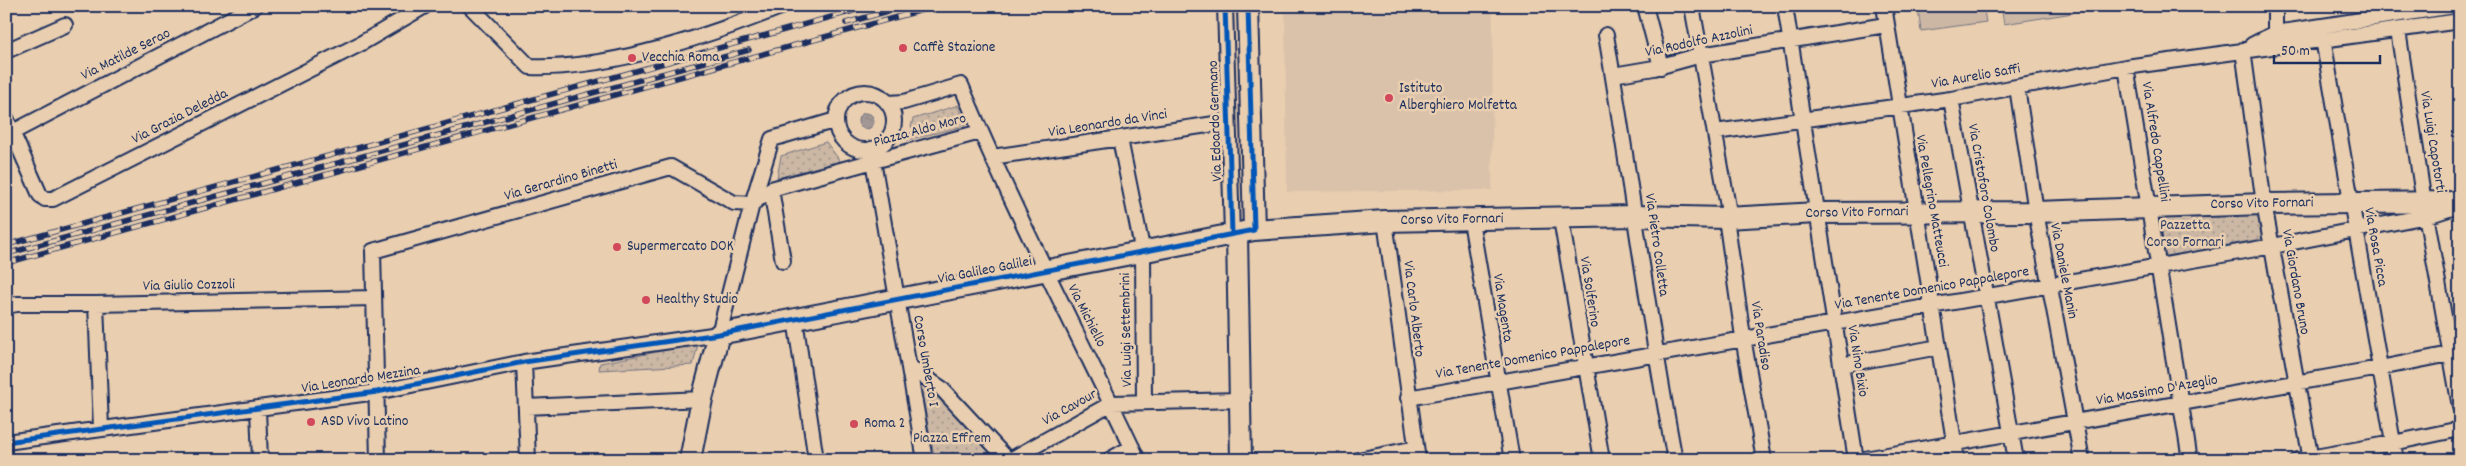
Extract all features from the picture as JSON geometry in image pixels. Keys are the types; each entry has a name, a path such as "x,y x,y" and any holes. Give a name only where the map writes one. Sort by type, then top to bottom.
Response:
{"street":[{"name":"Via Matilde Serao","path":"13,132 255,6"},
{"path":"411,10 425,6"},
{"path":"470,6 530,67 556,68 628,56 765,10 783,6"},
{"name":"Via Edoardo Germano","path":"1225,6 1228,122 1241,233"},
{"name":"Via Edoardo Germano","path":"1241,460 1241,233 1248,6"},
{"path":"1645,6 1661,67"},
{"name":"Via Paradiso","path":"1692,6 1715,132 1743,337 1764,460"},
{"name":"Via Nino Bixio","path":"1785,6 1804,119 1834,323 1858,460"},
{"name":"Via Pellegrino Matteucci","path":"1884,6 1957,460"},
{"path":"2274,33 2275,6"},
{"name":"Via Aurelio Saffi","path":"2243,50 2274,33 2454,6"},
{"name":"Via Grazia Deledda","path":"6,118 40,194 45,199 53,200 394,26 411,10"},
{"name":"Via Aurelio Saffi","path":"1715,132 1950,99 2126,67 2460,21"},
{"path":"6,51 65,25"},
{"name":"Via Rodolfo Azzolini","path":"1613,75 1661,67 1701,55 1886,25"},
{"name":"Via Luigi Capotorti","path":"2398,30 2426,209 2455,352 2460,407"},
{"name":"Via Pietro Colletta","path":"1606,35 1636,216 1654,353 1674,460"},
{"name":"Via Rosa Picca","path":"2323,39 2396,460"},
{"name":"Via Giordano Bruno","path":"2243,50 2264,204 2297,381 2306,459"},
{"name":"Via Alfredo Cappellini","path":"2126,67 2190,460"},
{"name":"Piazza Aldo Moro","path":"752,204 771,189 872,155 980,132 961,85 904,102 888,103 894,118 894,128 886,142 872,155"},
{"name":"Via Daniele Manin","path":"2017,87 2036,212 2082,460"},
{"path":"690,460 702,399 752,204 772,139 836,120 843,102 853,94 872,92 888,103"},
{"name":"Via Cristoforo Colombo","path":"1950,99 2016,460"},
{"name":"Piazza Aldo Moro","path":"836,120 840,135 844,141 856,149 872,155"},
{"name":"Via Leonardo da Vinci","path":"992,157 1228,122"},
{"name":"Via Michiello","path":"980,132 1135,454"},
{"name":"Via Luigi Settembrini","path":"1120,139 1143,253 1144,402"},
{"name":"Corso Umberto I","path":"872,155 925,460"},
{"name":"Via Gerardino Binetti","path":"374,298 373,251 671,166 734,204 752,204"},
{"path":"771,189 783,261"},
{"name":"Corso Vito Fornari","path":"1241,233 1385,221 1471,221 1636,216 1728,218 1817,213 2036,212 2351,202 2426,209 2460,204"},
{"name":"Via Tenente Domenico Pappalepore","path":"1408,398 1743,337 1834,323 2273,246 2356,230 2426,209"},
{"name":"Via Solferino","path":"1561,219 1584,365 1602,460"},
{"name":"Via Carlo Alberto","path":"1385,221 1417,454"},
{"name":"Via Magenta","path":"1471,221 1512,460"},
{"name":"Via Galileo Galilei","path":"719,334 898,301 1241,233"},
{"path":"374,298 378,460"},
{"name":"Via Giulio Cozzoli","path":"6,306 16,304 374,298"},
{"path":"96,304 101,428"},
{"path":"795,319 816,460"},
{"name":"Via Leonardo Mezzina","path":"6,442 377,392 524,362 719,334"},
{"path":"1841,365 1939,347"},
{"name":"Via Massimo D'Azeglio","path":"1858,460 2297,381 2380,368 2455,352"},
{"path":"524,362 528,460"},
{"path":"910,368 941,388 1009,460"},
{"path":"526,406 702,399"},
{"name":"Via Cavour","path":"1009,460 1112,403 1240,400"},
{"path":"258,409 260,460"},
{"path":"2306,459 2460,429"},
{"path":"1109,460 1135,454"},
{"path":"1358,460 1417,454"}],"shaded area":[{"name":"Istituto Alberghiero Molfetta","path":"1285,6 1493,6 1492,190 1287,192"}],"green space":[{"path":"1929,6 1983,6 1986,22 1921,31 1918,8"},
{"path":"2001,6 2072,6 2073,13 2004,24"},
{"path":"959,105 965,126 907,140 910,133 915,133 916,129 911,127 913,119"},
{"path":"826,142 840,161 777,178 781,156"},
{"name":"Pazzetta Corso Fornari","path":"2262,215 2266,238 2164,257 2160,216"},
{"path":"698,344 693,365 599,370 600,363"},
{"name":"Piazza Effrem","path":"920,385 928,385 1001,460 935,460"}],"water":[{"path":"863,113 869,113 874,118 872,127 863,129 858,124 858,118"}],"railway":[{"path":"6,245 871,6"},
{"path":"846,23 906,6"},
{"path":"6,263 937,6"},
{"path":"6,254 749,50"}],"cycle path":[{"path":"1225,6 1232,234"},
{"path":"6,442 377,392 524,362 719,334 1254,230 1248,6"}],"place":[{"name":"Caffè Stazione","path":"903,48"},
{"name":"Vecchia Roma","path":"632,58"},
{"name":"Istituto Alberghiero Molfetta","path":"1389,98"},
{"name":"Supermercato DOK","path":"617,247"},
{"name":"Healthy Studio","path":"646,300"},
{"name":"ASD Vivo Latino","path":"311,422"},
{"name":"Roma 2","path":"854,424"}]}
